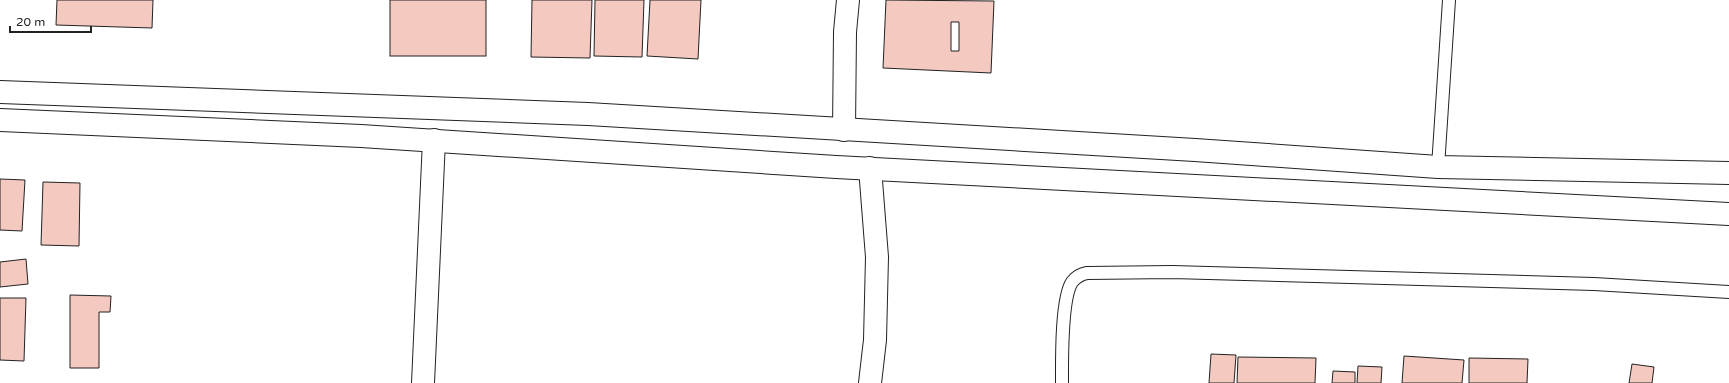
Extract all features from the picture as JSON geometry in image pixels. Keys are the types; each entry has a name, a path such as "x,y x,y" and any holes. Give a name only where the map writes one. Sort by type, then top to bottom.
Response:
{"main road":[{"path":"844,130 845,32 848,0"},
{"path":"0,92 588,114 1188,149 1438,167 1729,173"},
{"path":"0,120 361,136 870,168 1729,214"},
{"path":"423,383 434,140"},
{"path":"870,168 877,257 875,333 870,383"}],"lane":[{"path":"1438,167 1449,0"},
{"path":"1062,383 1063,337 1067,294 1072,282 1080,274 1087,272 1172,272 1578,284 1729,292"}],"building":[{"path":"57,0 153,0 152,28 56,25"},
{"path":"390,0 486,0 486,56 390,56"},
{"path":"532,0 592,0 590,58 531,57"},
{"path":"595,0 644,0 642,57 594,56"},
{"path":"650,0 701,0 698,59 647,56"},
{"path":"886,0 994,1 991,73 883,68","holes":["951,22 959,22 959,51 951,51"]},
{"path":"0,179 25,180 22,231 0,230"},
{"path":"43,182 80,183 79,246 41,245"},
{"path":"26,259 28,284 0,287 0,262"},
{"path":"70,295 111,296 110,312 99,312 99,368 70,368"},
{"path":"0,298 26,298 24,361 0,360"},
{"path":"1211,354 1236,355 1234,383 1209,383"},
{"path":"1404,356 1464,360 1462,383 1402,383"},
{"path":"1238,357 1316,358 1315,383 1237,383"},
{"path":"1469,358 1528,359 1527,383 1469,383"},
{"path":"1632,364 1654,367 1652,383 1629,383"},
{"path":"1358,366 1382,367 1381,383 1357,383"},
{"path":"1333,371 1355,372 1355,383 1332,383"}]}
